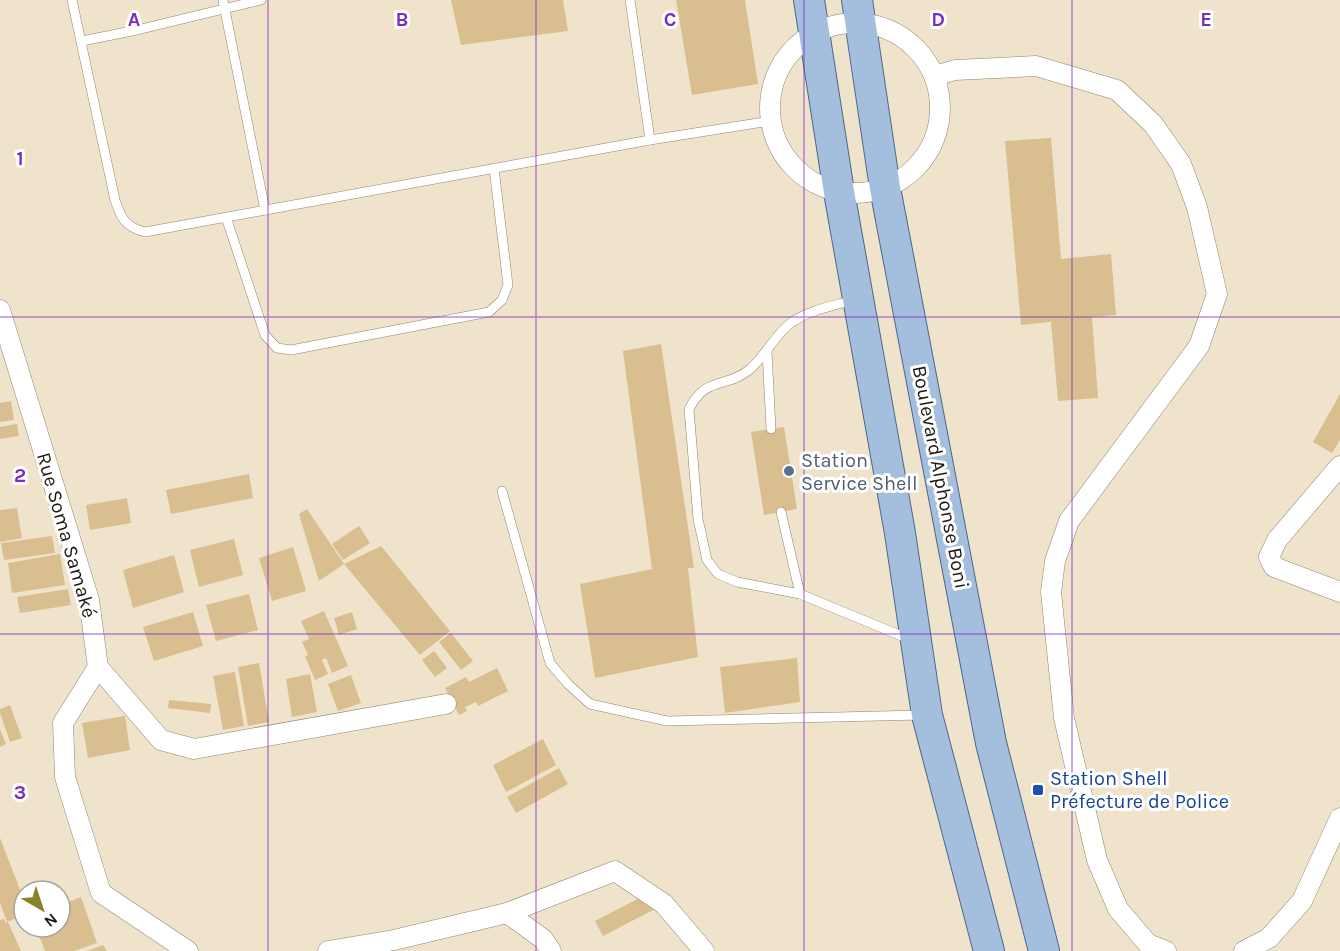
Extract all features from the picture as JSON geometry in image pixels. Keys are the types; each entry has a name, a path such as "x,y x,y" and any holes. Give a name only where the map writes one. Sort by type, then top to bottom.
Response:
{"main road":[{"path":"809,0 839,192 917,642 927,715 989,951"},
{"name":"Boulevard Alphonse Boni","path":"859,11 885,188 992,743 1044,951"}],"street":[{"path":"859,11 918,48 935,75 941,109 934,142 914,170 885,188 862,193 839,192 807,179 782,154 770,121 772,86 788,55 814,32 837,24 859,11"},
{"path":"935,75 955,70 1036,66 1117,90 1153,124 1181,164 1197,207 1217,294 1199,346 1069,521 1055,561 1051,592 1064,718 1097,860 1118,909 1148,944 1166,951"},
{"name":"Rue Soma Samaké","path":"0,310 89,600 98,667"},
{"path":"1340,466 1277,540 1269,557 1274,567 1340,592"},
{"path":"188,951 101,892 65,777 63,723 98,667 161,740 194,749 446,704"},
{"path":"1244,951 1269,938 1302,900 1340,818"},
{"path":"328,951 394,940 507,913 615,871 664,904 704,951"},
{"path":"507,913 543,939 551,951"}],"lane":[{"path":"72,0 115,200 120,214 129,226 145,232 650,140 770,121"},
{"path":"82,41 138,30 224,4 261,0"},
{"path":"630,0 650,140"},
{"path":"224,4 265,210"},
{"path":"226,217 265,335 277,348 291,350 489,312 502,300 508,285 494,168"},
{"path":"858,299 812,312 791,323 748,371 730,380 706,387 695,398 689,409 698,519 707,560 718,574 737,582 800,594 917,642"},
{"path":"767,351 771,429"},
{"path":"502,491 550,663 590,704 667,721 927,715"},
{"path":"781,512 800,594"}],"building":[{"path":"451,0 563,0 568,31 461,45"},
{"path":"676,0 745,0 758,84 692,95"},
{"path":"1051,138 1061,259 1111,254 1116,315 1092,317 1098,398 1058,401 1051,322 1021,325 1005,141"},
{"path":"661,344 694,568 688,568 698,657 595,678 580,584 652,569 623,351"},
{"path":"1340,394 1340,440 1332,453 1313,442"},
{"path":"11,401 14,420 0,422 0,403"},
{"path":"17,424 19,436 0,439 0,427"},
{"path":"784,427 797,509 764,515 751,432"},
{"path":"249,474 253,498 171,514 166,490"},
{"path":"127,498 131,523 90,530 86,505"},
{"path":"17,508 22,538 0,542 0,510"},
{"path":"307,509 344,564 319,581 299,514"},
{"path":"359,526 370,543 343,560 332,544"},
{"path":"52,536 55,553 4,560 1,543"},
{"path":"234,539 243,575 199,587 190,550"},
{"path":"381,546 450,631 420,655 344,564"},
{"path":"293,547 306,591 272,601 259,558"},
{"path":"60,554 65,585 12,593 8,563"},
{"path":"174,555 184,592 133,608 123,570"},
{"path":"68,589 71,605 20,613 17,597"},
{"path":"249,594 258,630 216,641 206,605"},
{"path":"324,611 348,666 332,673 326,658 322,660 328,674 315,680 305,656 308,655 302,642 309,639 301,621"},
{"path":"193,612 203,646 154,661 143,627"},
{"path":"352,612 357,629 339,635 334,618"},
{"path":"451,633 473,661 461,670 439,642"},
{"path":"434,651 447,668 435,677 422,660"},
{"path":"797,658 800,702 725,713 720,667"},
{"path":"259,663 269,722 248,726 238,667"},
{"path":"497,668 508,691 478,706 476,702 465,707 467,711 459,715 445,688 466,677 469,682"},
{"path":"235,672 244,726 223,730 213,676"},
{"path":"310,674 317,712 292,717 286,679"},
{"path":"351,675 361,703 338,711 328,684"},
{"path":"169,700 211,704 210,713 168,708"},
{"path":"10,705 22,738 10,742 0,709"},
{"path":"125,716 130,750 88,758 82,723"},
{"path":"0,729 6,744 0,747"},
{"path":"543,739 556,765 506,792 493,765"},
{"path":"559,768 568,784 516,813 507,797"},
{"path":"0,838 16,879 12,879 12,920 7,922 0,903"},
{"path":"647,894 655,909 603,936 595,921"},
{"path":"81,897 97,943 74,951 45,951 40,939 72,939 72,900"},
{"path":"4,919 6,923 8,922 12,931 12,939 16,939 21,951 0,951 0,920"},
{"path":"103,945 107,951 87,951"}],"place":[{"name":"Station Service Shell","path":"789,471"},
{"name":"Station Shell Préfecture de Police","path":"1038,790"}]}
